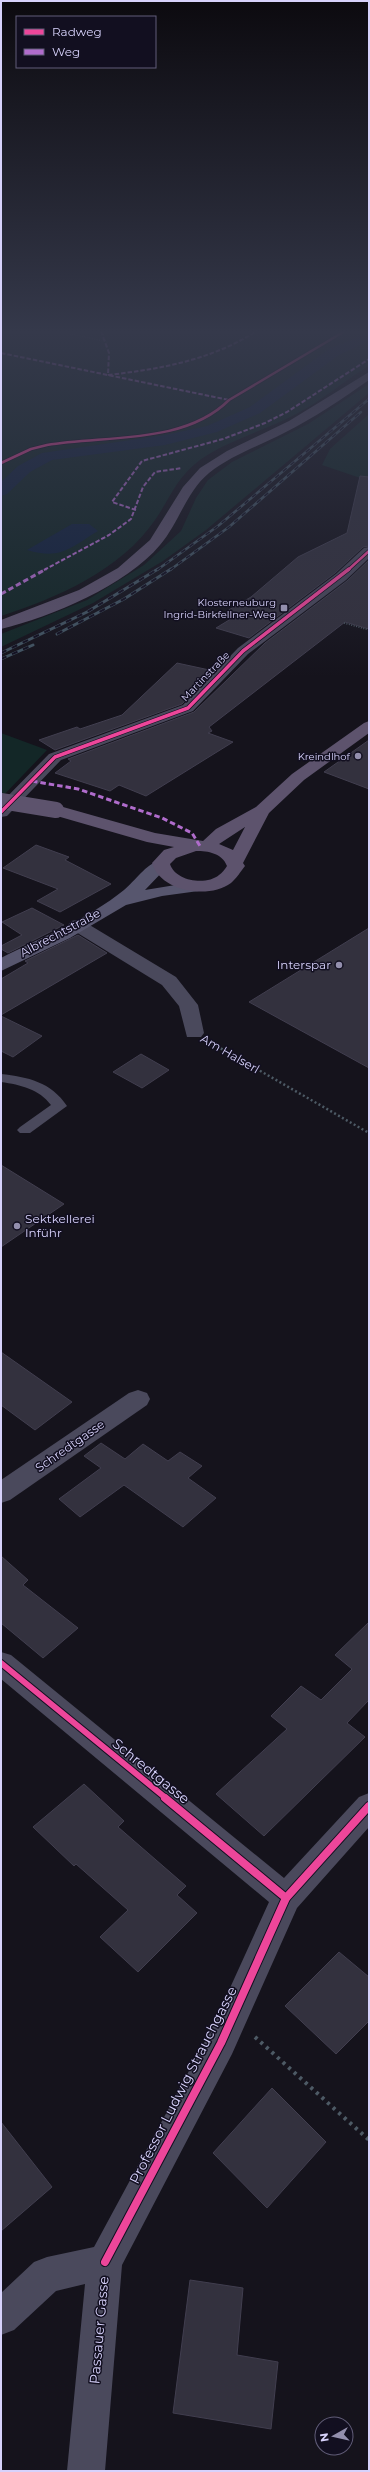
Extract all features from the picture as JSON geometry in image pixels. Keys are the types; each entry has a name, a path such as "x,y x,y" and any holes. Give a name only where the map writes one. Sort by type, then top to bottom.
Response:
{"main road":[{"path":"1,625 88,590 130,566 155,543 171,519 187,489 203,472 232,452 245,446"},
{"path":"160,864 175,850 200,846 222,832 262,811 298,777 369,726"},
{"path":"1,801 56,810 94,822 224,852 235,862"},
{"path":"94,822 136,844 160,864 162,872 171,880 200,886 226,880 233,873 236,866 235,862 262,811"},
{"name":"Albrechtstraße","path":"1,965 120,902 150,878 160,864"},
{"name":"Albrechtstraße","path":"120,902 161,891 200,886"}],"street":[{"name":"Martinstraße","path":"1,812 55,757 188,708 243,650 341,577 369,550"},
{"name":"Am Halserl","path":"77,925 169,981 188,1005 194,1033"},
{"name":"Schredtgasse","path":"1,1493 138,1399"},
{"name":"Schredtgasse","path":"1,1663 286,1898"},
{"name":"Professor Ludwig Strauchgasse","path":"105,2262 233,2017 286,1898 369,1806"},
{"name":"Passauer Gasse","path":"1,2317 47,2275 105,2262 86,2471"}],"lane":[{"path":"1,1078 19,1080 41,1086 52,1095 60,1106 25,1130"}],"path":[{"path":"344,623 369,630"},
{"path":"233,2017 369,2140"}],"green space":[{"path":"1,446 223,446 200,460 185,474 174,488 161,512 141,538 106,568 65,591 1,616"},
{"path":"263,446 306,446 206,530 163,561 93,603 1,647 1,634 87,600 144,565 181,531 196,498 208,480 232,462"},
{"path":"333,446 369,446 369,481 322,465 330,449"},
{"path":"1,733 47,750 1,798"}],"water":[{"path":"72,524 89,524 98,531 65,551 48,554 27,550"}],"building":[{"path":"360,476 369,477 369,546 363,547 335,573 249,638 216,628 239,614 227,611 251,597 298,557 347,533"},
{"path":"369,560 369,629 345,622 209,727 212,731 208,733 233,742 146,796 119,785 110,791 55,773 71,761 68,759 194,712 265,643 347,581"},
{"path":"177,663 214,671 182,704 55,750 39,740 77,727 80,729 122,715"},
{"name":"Kreindlhof","path":"369,740 369,789 324,772"},
{"path":"36,845 69,857 65,860 111,884 60,912 37,901 58,889 3,868"},
{"path":"32,908 64,925 8,953 1,949 1,946 22,935 2,922"},
{"name":"Interspar","path":"369,928 369,1068 249,1002"},
{"path":"78,935 107,953 1,1015 1,979 28,963 25,961"},
{"path":"1,1016 42,1036 13,1057 1,1051"},
{"path":"141,1054 169,1070 142,1088 113,1072"},
{"name":"Sektkellerei Inführ","path":"1,1165 64,1204 1,1247"},
{"path":"1,1352 72,1402 35,1430 1,1405"},
{"path":"101,1443 125,1459 143,1444 168,1461 180,1452 202,1466 188,1478 216,1498 183,1527 124,1485 80,1517 59,1499 101,1468 84,1456"},
{"path":"1,1556 28,1580 23,1585 78,1628 43,1658 1,1623"},
{"path":"369,1622 369,1700 347,1723 365,1737 264,1836 216,1794 287,1729 271,1716 301,1686 321,1700 352,1669 335,1655"},
{"path":"84,1784 124,1821 118,1827 186,1886 177,1895 197,1913 138,1972 100,1937 128,1910 76,1864 74,1866 33,1827"},
{"path":"339,1952 369,1977 369,2021 336,2054 285,2006"},
{"path":"272,2088 326,2142 267,2208 213,2153"},
{"path":"1,2122 52,2187 1,2231"},
{"path":"190,2280 243,2288 237,2355 278,2362 271,2429 173,2413"}],"waterway":[{"path":"1,491 24,469 48,456 118,446"}],"railway":[{"path":"157,570 218,526 313,446"},
{"path":"170,570 229,527 322,446"},
{"path":"1,653 87,612 158,569"},
{"path":"57,634 124,599 171,569"},
{"path":"1,659 33,645"}],"marked path":[{"path":"136,510 112,502 142,461 196,446"},
{"path":"1,594 109,535 131,519 143,487 155,472 182,468"},
{"path":"32,781 78,789 162,818 192,833 200,846"}],"cycle path":[{"path":"1,463 31,449 42,446"},
{"path":"1,812 55,757 188,708 243,651 341,577 369,551"},
{"path":"1,1663 286,1898"},
{"path":"105,2262 221,2043 286,1898 369,1806"}],"place":[{"name":"Klosterneuburg Ingrid-Birkfellner-Weg","path":"284,608"},
{"name":"Kreindlhof","path":"358,756"},
{"name":"Interspar","path":"339,965"},
{"name":"Sektkellerei Inführ","path":"17,1226"}]}
